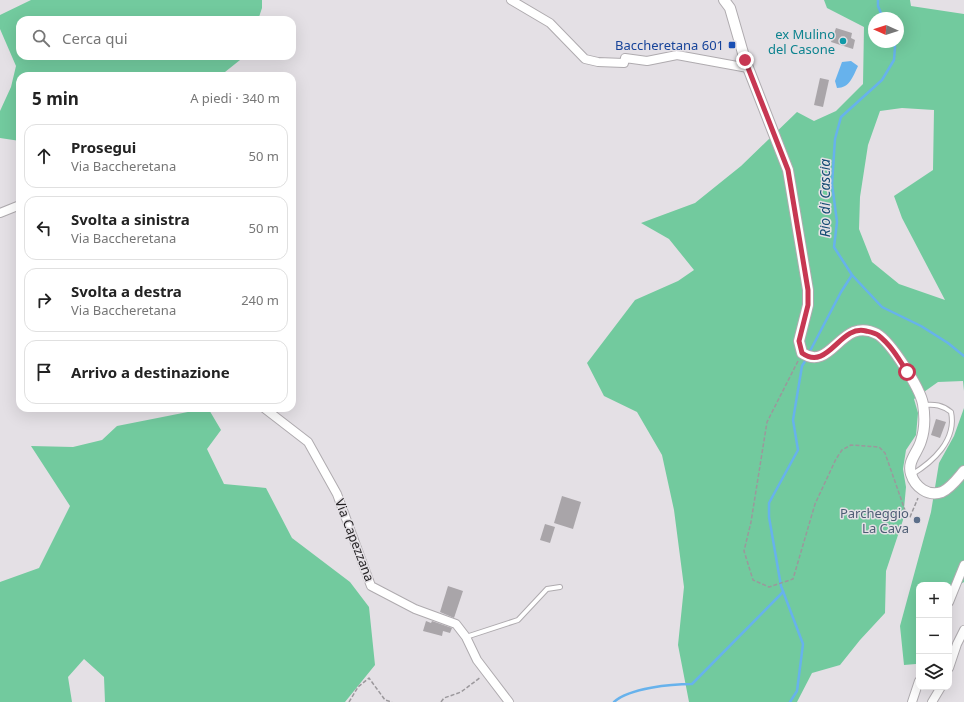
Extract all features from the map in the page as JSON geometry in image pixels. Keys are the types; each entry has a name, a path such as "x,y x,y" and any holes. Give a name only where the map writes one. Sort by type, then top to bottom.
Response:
{"street":[{"path":"511,0 550,23 585,59 598,62 624,63 625,58 647,61 678,55 748,68"},
{"path":"724,0 730,8 748,68 788,170 808,290 808,305 799,341 806,355 824,355 848,334 861,330 877,334 894,351 919,390 923,405 924,427 921,442 910,465 911,475 922,490 932,493 942,492 953,484 964,471"},
{"path":"0,212 16,206"},
{"name":"Via Capezzana","path":"269,412 308,442 312,447 337,494 371,586 415,609 456,624 466,637 477,660 486,674 509,702"},
{"path":"952,595 964,565"},
{"path":"952,658 956,644 964,630"},
{"path":"912,702 916,690"},
{"path":"932,702 939,690"}],"lane":[{"path":"911,475 932,461 951,432 953,421 951,412 944,407 934,404 923,405"},
{"path":"466,637 518,620 547,590 560,587"}],"path":[{"path":"806,355 767,422 751,522 744,551 754,580 769,587 793,580 815,504 836,459 842,450 851,446 879,447 885,454 907,516 910,516 922,490"},
{"path":"441,702 444,698 461,692 486,674"},
{"path":"349,702 358,687 369,678 385,700 392,702"}],"green space":[{"path":"31,0 262,0 262,8 259,16 16,16 16,60 240,60 225,72 16,72 16,140 0,138 0,111 11,87 16,66 0,29 0,15"},
{"path":"824,0 910,0 911,6 964,14 964,391 963,381 938,382 914,399 918,413 916,435 906,450 903,469 906,487 903,520 886,571 885,613 860,640 840,665 812,673 797,702 689,702 678,645 684,587 674,510 662,455 637,412 604,396 587,363 635,300 678,281 694,270 669,239 641,223 695,203 741,166 797,112 814,121 836,111 863,84 864,27 827,8","holes":["902,108 934,110 933,170 894,196 902,218 945,300 899,284 872,262 859,229 860,197 868,145 880,111"]},
{"path":"964,408 964,582 952,589 952,582 916,582 916,664 904,665 900,626 931,512 939,463 954,436"},
{"path":"188,412 210,412 221,430 207,449 224,484 266,488 292,538 350,582 369,607 375,665 345,702 105,702 104,677 84,659 68,677 72,702 0,702 0,582 39,568 70,506 31,446 73,447 102,440 117,426"}],"water":[{"path":"851,61 858,66 853,77 848,84 837,88 835,81 842,62"}],"building":[{"name":"ex Mulino del Casone","path":"836,28 852,33 851,38 855,40 853,49 831,42"},
{"path":"820,78 829,80 823,107 814,105"},
{"path":"936,419 946,422 940,438 931,435"},
{"path":"562,496 581,502 573,529 554,523"},
{"path":"545,524 555,527 550,543 540,540"},
{"path":"448,586 463,591 454,618 440,612"},
{"path":"426,621 431,623 432,621 452,628 450,633 443,631 442,636 423,631"}],"waterway":[{"name":"Rio di Cascia","path":"878,0 878,6 880,12"},
{"name":"Rio di Cascia","path":"895,48 894,60 882,80 841,117 835,139 832,184 837,222 834,247 852,275 882,307 921,326 948,343 964,356"},
{"path":"809,353 841,292 852,275"},
{"path":"790,702 797,691 803,644 781,586 769,517 769,503 798,450 793,420 802,366 807,358"},
{"path":"614,702 621,697 640,690 662,686 692,684 783,592"}],"place":[{"name":"ex Mulino del Casone","path":"843,41"},
{"name":"Baccheretana 601","path":"732,45"},
{"name":"Parcheggio La Cava","path":"917,520"}],"route":[{"path":"745,60 788,170 808,290 808,305 799,341 802,353 812,358 817,358 824,355 848,334 861,330 877,334 894,351 907,372"}]}
